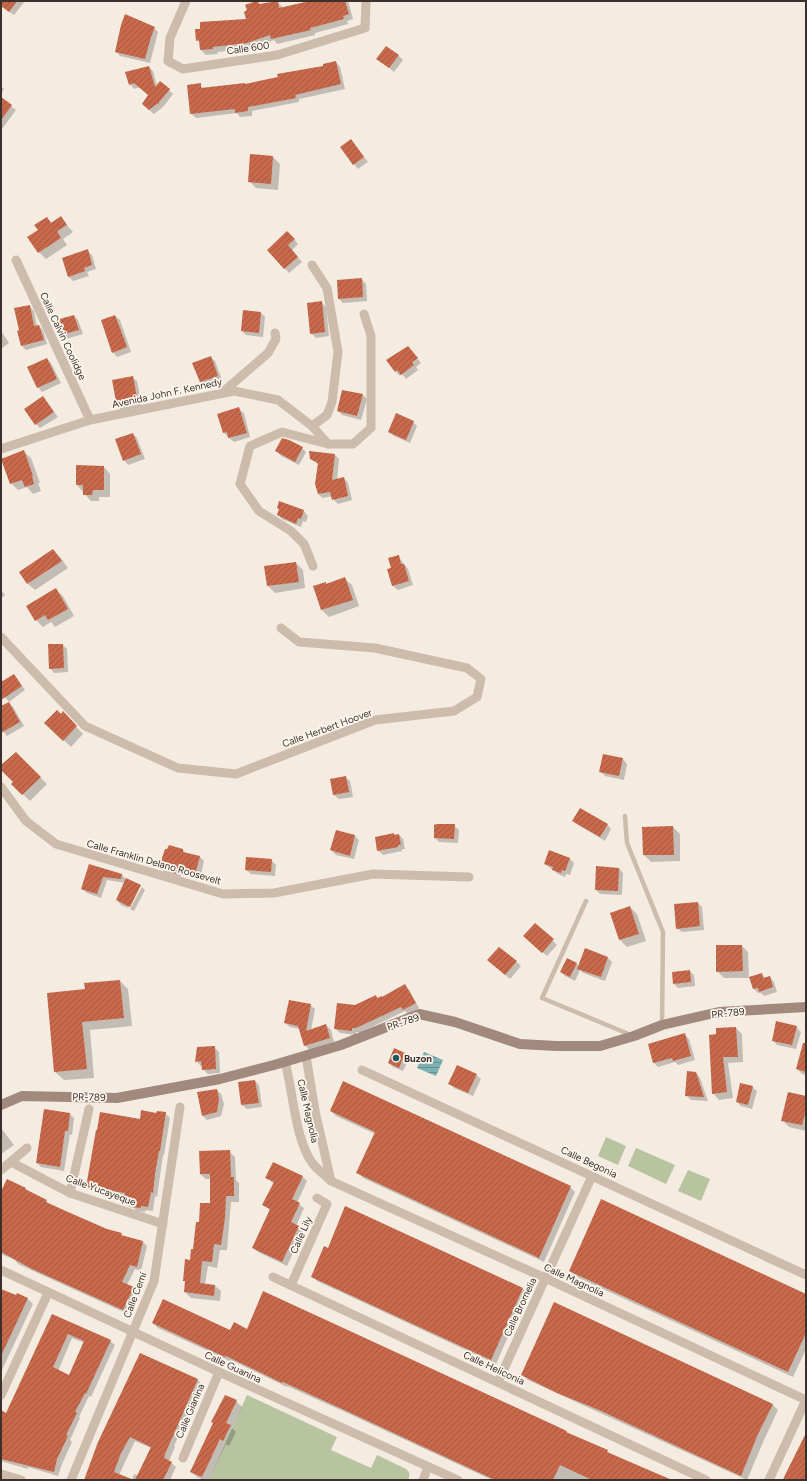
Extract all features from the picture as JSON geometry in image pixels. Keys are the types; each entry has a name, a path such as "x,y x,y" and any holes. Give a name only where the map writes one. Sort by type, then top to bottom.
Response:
{"street":[{"name":"Calle 600","path":"186,1 170,38 168,61 183,69 277,55 365,28 366,1"},
{"name":"Calle Calvin Coolidge","path":"16,260 90,420"},
{"path":"312,265 328,288 338,352 332,402 327,415 312,426"},
{"path":"313,566 304,544 291,531 259,511 240,484 250,446 282,432 328,444 353,444 371,428 371,336 364,314"},
{"path":"222,393 268,353 276,339 275,333"},
{"name":"Avenida John F. Kennedy","path":"1,449 90,420 234,391 278,400 312,426 328,444"},
{"name":"Calle Herbert Hoover","path":"1,638 85,726 178,768 236,774 375,720 454,711 477,698 480,679 467,668 375,648 299,642 281,628"},
{"name":"Calle Franklin Delano Roosevelt","path":"1,787 26,821 56,844 223,894 274,893 373,874 469,877"},
{"name":"PR-789","path":"1,1105 22,1096 117,1098 220,1078 285,1062 341,1045 419,1014 455,1022 520,1044 600,1046 634,1036 662,1025 719,1012 806,1007"},
{"name":"Calle Magnolia","path":"306,1056 315,1111 331,1181"},
{"name":"Calle Magnolia","path":"285,1062 290,1078 296,1118 305,1149 312,1163 331,1181 545,1278 806,1400"},
{"name":"Calle Begonia","path":"362,1070 806,1275"},
{"name":"Calle Cemí","path":"71,1480 154,1281 180,1107"},
{"path":"70,1193 88,1109"},
{"path":"1,1170 27,1148"},
{"name":"Calle Yucayeque","path":"11,1162 70,1193 163,1224"},
{"name":"Calle Bromelia","path":"498,1382 592,1176"},
{"name":"Calle Lily","path":"291,1285 327,1204 317,1198"},
{"name":"Calle Guanina","path":"1,1270 219,1372 458,1480"},
{"name":"Calle Heliconia","path":"273,1277 706,1480"},
{"path":"1,1395 48,1293"},
{"name":"Calle Gianina","path":"183,1458 219,1372"},
{"path":"769,1480 806,1400"},
{"path":"423,1480 428,1466"},
{"path":"1,1474 21,1480"}],"lane":[{"path":"625,816 627,843 663,932 662,1025"},
{"path":"586,901 542,998 634,1036"}],"green space":[{"path":"606,1137 626,1146 618,1165 598,1156"},
{"path":"636,1148 675,1165 666,1184 628,1166"},
{"path":"688,1170 710,1179 701,1201 678,1191"},
{"path":"247,1395 337,1437 331,1450 371,1468 377,1455 406,1469 409,1474 408,1480 209,1480"}],"water":[{"path":"424,1052 443,1060 436,1076 417,1068"}],"building":[{"path":"1,1 17,1 9,12 1,6"},
{"path":"258,1 259,4 278,1 279,8 310,1 345,1 349,14 343,16 344,19 310,28 311,30 271,39 270,35 247,43 200,50 199,40 196,41 195,29 200,29 200,22 246,19 244,12 247,10 245,5"},
{"path":"125,14 155,27 145,59 115,52"},
{"path":"386,46 399,55 389,68 376,59"},
{"path":"336,61 341,84 295,95 296,98 248,107 248,111 235,113 235,109 190,114 187,85 201,83 201,88 245,84 278,77 277,74 323,66 323,64"},
{"path":"149,66 155,87 160,81 170,89 159,102 159,105 158,103 149,110 142,104 148,95 134,83 129,85 125,72"},
{"path":"1,97 12,105 1,120"},
{"path":"351,139 364,157 353,165 340,147"},
{"path":"250,154 273,156 271,184 248,182"},
{"path":"61,216 67,225 57,231 61,238 38,253 27,237 38,230 34,225 47,217 51,223"},
{"path":"287,231 295,239 288,245 298,257 284,269 267,250"},
{"path":"88,249 92,265 84,268 85,271 68,277 62,258"},
{"path":"362,278 363,297 338,299 337,280"},
{"path":"322,301 325,332 310,334 307,303"},
{"path":"30,305 34,326 39,325 44,340 21,346 17,331 19,330 14,308"},
{"path":"243,310 261,312 259,333 241,331"},
{"path":"74,315 79,330 61,335 56,320"},
{"path":"115,315 127,347 112,353 101,320"},
{"path":"408,346 418,358 412,362 414,365 401,375 397,370 395,372 386,360"},
{"path":"211,356 218,376 200,382 192,363"},
{"path":"47,358 57,379 37,388 27,367"},
{"path":"133,376 138,403 117,407 112,380"},
{"path":"342,390 363,394 357,416 337,411"},
{"path":"43,396 54,412 35,425 24,409"},
{"path":"239,407 247,433 228,438 227,432 223,433 217,414"},
{"path":"396,413 414,421 406,440 388,432"},
{"path":"133,433 141,454 123,461 115,439"},
{"path":"282,438 303,447 295,462 275,451"},
{"path":"24,450 33,476 34,484 25,487 22,480 10,484 1,459"},
{"path":"309,451 335,454 332,480 344,477 348,496 332,500 330,492 318,494 315,484 318,463 310,459"},
{"path":"76,465 104,466 104,490 93,490 92,495 83,495 83,485 76,485"},
{"path":"279,501 304,510 301,519 298,518 296,524 277,515"},
{"path":"53,549 62,561 27,584 19,572"},
{"path":"399,555 401,564 404,564 409,581 392,586 387,569 391,568 388,558"},
{"path":"296,562 299,582 267,586 264,566"},
{"path":"345,577 353,600 321,610 313,586 326,582 326,584"},
{"path":"56,588 68,609 48,620 45,615 35,621 26,606"},
{"path":"48,644 63,644 64,668 49,669"},
{"path":"14,674 22,686 1,700 1,682"},
{"path":"9,702 20,722 1,733 1,706"},
{"path":"57,710 61,714 63,711 77,726 63,741 44,723"},
{"path":"16,752 41,777 22,795 11,784 13,782 1,770 1,765"},
{"path":"603,754 623,758 619,776 599,772"},
{"path":"346,776 349,792 333,795 330,779"},
{"path":"580,808 608,824 600,837 572,821"},
{"path":"455,824 454,839 434,838 434,825"},
{"path":"673,826 674,855 643,855 642,827"},
{"path":"336,830 355,835 350,856 330,850"},
{"path":"394,833 394,835 399,834 401,845 398,845 398,847 377,851 375,837"},
{"path":"169,845 183,849 183,852 200,856 195,875 176,871 175,874 159,867 165,849 167,849"},
{"path":"549,850 570,858 565,871 562,870 561,873 552,870 553,867 544,864"},
{"path":"246,857 272,859 271,872 245,870"},
{"path":"89,864 122,874 121,879 103,877 97,894 81,889"},
{"path":"596,866 619,868 618,891 595,890"},
{"path":"126,878 141,885 130,907 116,900"},
{"path":"698,902 700,926 676,929 674,904"},
{"path":"630,906 639,934 619,940 610,913"},
{"path":"535,923 554,939 542,953 523,936"},
{"path":"716,945 742,945 743,971 716,972"},
{"path":"499,947 517,961 505,975 487,960"},
{"path":"585,948 608,957 601,977 577,969"},
{"path":"567,958 577,963 570,977 560,972"},
{"path":"690,970 691,982 673,984 672,972"},
{"path":"762,973 763,978 770,976 773,987 759,992 758,988 753,989 749,977"},
{"path":"120,980 124,1018 82,1022 87,1069 54,1072 47,993 85,989 84,983"},
{"path":"405,984 416,1003 403,1010 401,1007 356,1028 352,1028 352,1031 334,1029 337,1003 355,1005 376,995 377,998 382,997"},
{"path":"289,1000 311,1004 306,1031 326,1024 330,1038 304,1046 298,1026 284,1023"},
{"path":"776,1021 797,1026 792,1045 772,1041"},
{"path":"736,1027 738,1057 723,1057 727,1092 712,1094 709,1035 716,1034 716,1028"},
{"path":"685,1033 691,1056 673,1061 672,1058 653,1063 648,1044"},
{"path":"803,1043 806,1043 806,1072 796,1069"},
{"path":"215,1046 216,1069 202,1070 201,1061 195,1062 197,1047"},
{"name":"Buzon","path":"394,1048 405,1053 399,1068 388,1063"},
{"path":"457,1065 477,1074 468,1093 448,1084"},
{"path":"687,1071 696,1072 704,1097 685,1096"},
{"path":"255,1080 259,1103 241,1105 238,1082"},
{"path":"343,1081 571,1186 539,1258 356,1173 375,1132 330,1111"},
{"path":"740,1083 753,1086 748,1105 736,1102"},
{"path":"217,1089 219,1099 217,1112 202,1116 197,1092"},
{"path":"788,1092 806,1096 806,1110 802,1125 781,1121"},
{"path":"44,1109 70,1113 68,1131 65,1131 60,1167 36,1163"},
{"path":"141,1110 156,1113 157,1111 166,1112 153,1193 151,1192 148,1207 141,1206 141,1208 132,1207 132,1204 123,1203 125,1193 86,1187 100,1112 140,1119"},
{"path":"230,1150 231,1177 234,1177 234,1196 226,1196 225,1218 221,1245 214,1244 212,1262 202,1261 200,1283 215,1285 214,1296 184,1292 185,1281 183,1281 185,1259 190,1260 191,1249 193,1249 196,1222 199,1222 200,1203 210,1203 210,1174 200,1174 199,1151"},
{"path":"273,1162 303,1176 292,1199 300,1203 291,1222 299,1226 282,1262 252,1248 270,1209 262,1205 274,1182 265,1178"},
{"path":"7,1179 47,1200 46,1202 107,1229 122,1233 121,1235 143,1241 137,1267 130,1265 122,1282 134,1287 123,1310 32,1269 1,1252 1,1191"},
{"path":"601,1199 806,1294 806,1333 788,1372 569,1271"},
{"path":"345,1206 523,1288 491,1360 311,1277 324,1246 328,1248"},
{"path":"1,1289 16,1295 17,1293 28,1298 1,1356"},
{"path":"263,1291 567,1431 566,1432 608,1450 607,1452 672,1480 592,1480 560,1465 553,1480 495,1480 152,1323 163,1299 230,1330 234,1322 247,1329"},
{"path":"554,1302 773,1404 758,1434 741,1476 599,1410 557,1393 521,1375"},
{"path":"52,1314 111,1340 86,1394 85,1393 75,1412 77,1413 66,1435 68,1436 57,1459 54,1472 1,1459 1,1410 6,1413","holes":["68,1334 84,1341 69,1375 53,1367"]},
{"path":"140,1353 198,1379 165,1454 164,1458 172,1462 163,1480 135,1480 151,1447 130,1437 121,1453 114,1472 134,1480 84,1480 98,1442"},
{"path":"225,1395 237,1400 226,1423 231,1425 223,1441 220,1439 202,1477 190,1472 213,1423 211,1422"},
{"path":"806,1433 806,1480 783,1480 785,1475"}],"place":[{"name":"Buzon","path":"396,1058"}]}
